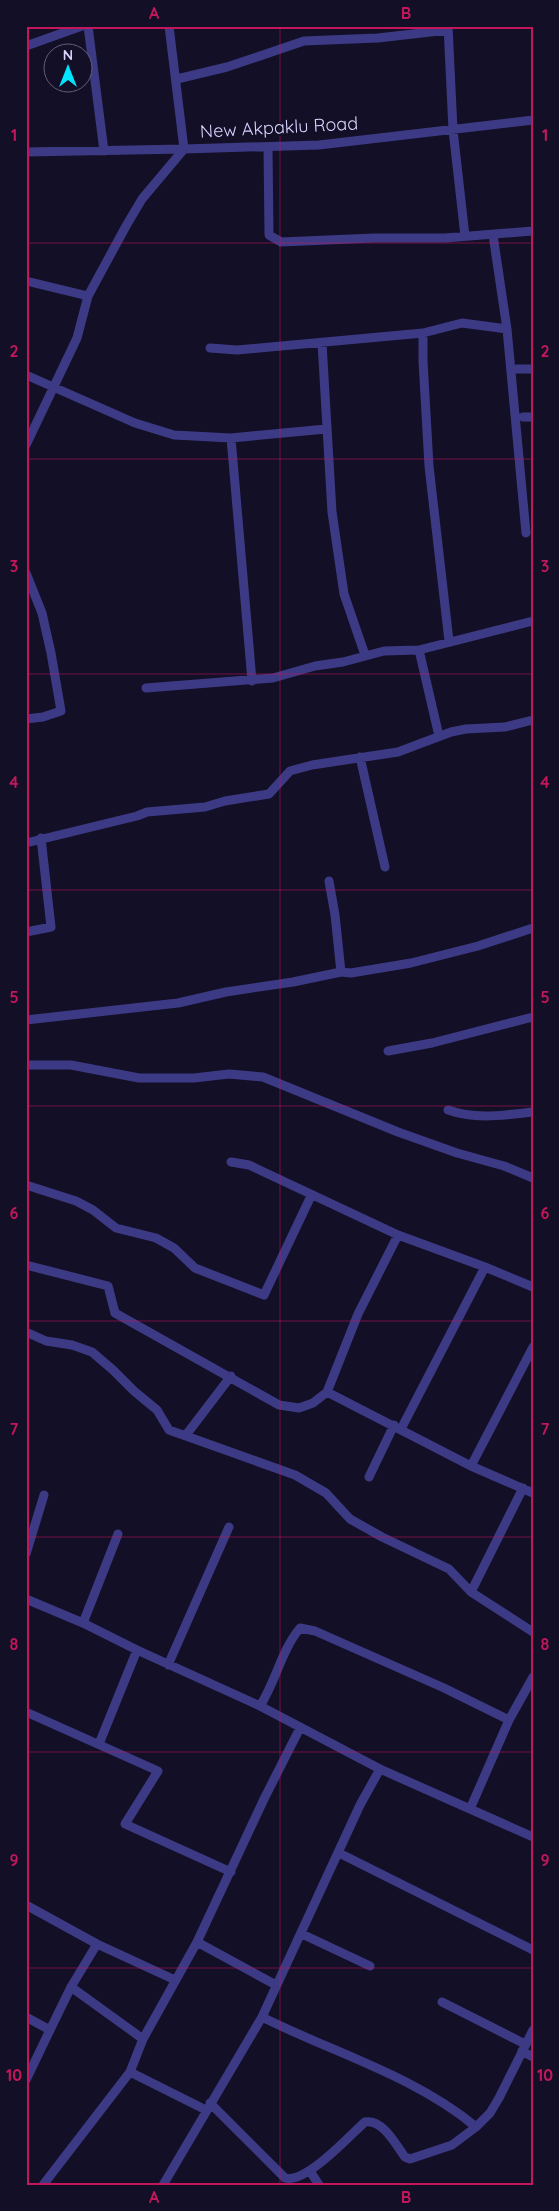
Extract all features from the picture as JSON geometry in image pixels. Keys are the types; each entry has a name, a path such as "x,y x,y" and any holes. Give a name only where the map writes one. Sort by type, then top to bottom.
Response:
{"street":[{"path":"26,46 82,26"},
{"path":"88,26 104,151"},
{"path":"26,152 184,149 177,79 169,26"},
{"path":"177,79 227,67 304,41 378,38 448,28 453,130 465,236"},
{"name":"New Akpaklu Road","path":"26,445 77,338 88,296 142,199 184,149 319,145 533,120"},
{"path":"268,147 270,234 281,242 533,232"},
{"path":"493,235 506,329 526,533"},
{"path":"26,281 88,296"},
{"path":"210,348 237,350 322,343 423,333 462,324 506,329"},
{"path":"423,333 429,466 449,641"},
{"path":"322,343 326,429 331,468 332,512 344,594 365,655"},
{"path":"517,369 533,369"},
{"path":"26,375 136,423 174,435 231,438 326,429"},
{"path":"523,417 533,417"},
{"path":"231,438 252,681"},
{"path":"26,573 42,613 61,711 44,717 26,719"},
{"path":"146,688 252,681 284,676 315,666 343,662 384,651 419,650 533,621"},
{"path":"419,650 438,736"},
{"path":"26,843 130,818 147,812 205,807 225,801 269,794 290,771 312,764 398,752 438,736 466,729 505,726 533,720"},
{"path":"360,757 385,867"},
{"path":"26,932 51,927 41,838"},
{"path":"329,882 335,915 341,972"},
{"path":"26,1020 178,1004 226,992 293,982 341,972 352,973 411,963 478,946 533,928"},
{"path":"388,1051 432,1043 533,1017"},
{"path":"26,1065 71,1065 139,1078 194,1078 229,1074 264,1077 398,1132 457,1153 504,1166 533,1178"},
{"path":"448,1110 462,1115 484,1116 533,1112"},
{"path":"231,1162 249,1165 311,1196 398,1235 533,1287"},
{"path":"26,1185 76,1201 93,1210 116,1228 156,1238 174,1248 195,1268 264,1295 311,1196"},
{"path":"26,1265 108,1286 116,1313 231,1376 279,1405 299,1408 313,1403 327,1392 358,1314 398,1235"},
{"path":"369,1477 485,1267"},
{"path":"26,1332 46,1341 72,1345 92,1352 156,1410 169,1430 295,1475 326,1493 350,1519 382,1537 449,1569 471,1592 533,1632"},
{"path":"471,1466 533,1347"},
{"path":"186,1435 231,1376"},
{"path":"327,1392 471,1466 533,1493"},
{"path":"471,1592 523,1488"},
{"path":"26,1554 44,1495"},
{"path":"168,1665 229,1527"},
{"path":"83,1623 118,1534"},
{"path":"26,1599 83,1623 168,1665 260,1706 380,1769 533,1837"},
{"path":"260,1706 269,1692 292,1637 300,1628 315,1631 444,1688 509,1720"},
{"path":"99,1744 137,1650"},
{"path":"470,1809 509,1720 533,1677"},
{"path":"26,1712 158,1771 125,1824 231,1872"},
{"path":"43,2185 130,2072 143,2039 197,1942 264,1799 300,1728"},
{"path":"163,2185 262,2017 360,1805 380,1769"},
{"path":"339,1853 533,1950"},
{"path":"26,1905 97,1944 175,1980"},
{"path":"302,1934 370,1966"},
{"path":"197,1942 276,1986"},
{"path":"26,2080 71,1987 97,1944"},
{"path":"71,1987 143,2039"},
{"path":"442,2002 524,2048 533,2058"},
{"path":"26,2017 50,2030"},
{"path":"262,2017 412,2085 456,2111 476,2127"},
{"path":"130,2072 208,2106 285,2178 294,2178 310,2171 365,2122 375,2123 383,2129 405,2157 410,2159 452,2145 490,2114 533,2030"},
{"path":"310,2171 319,2185"}]}
